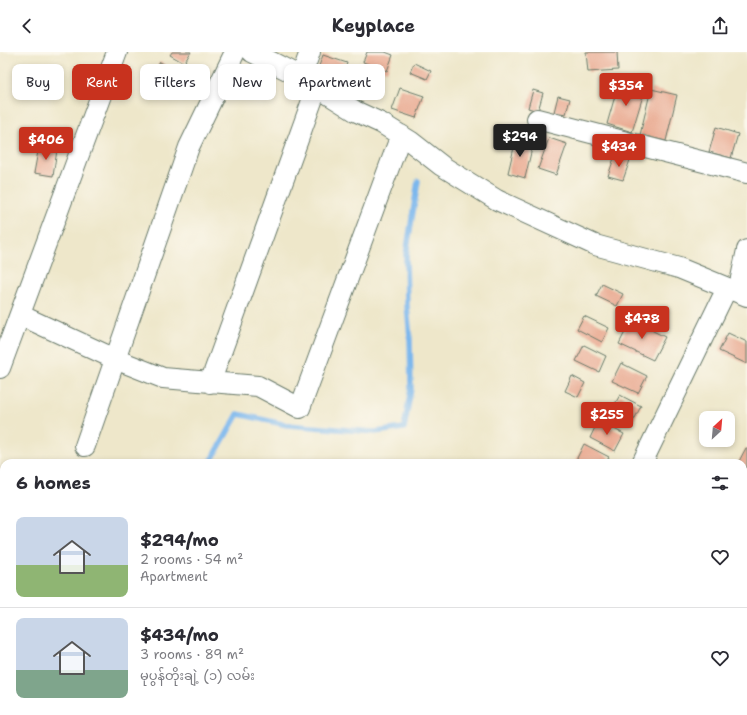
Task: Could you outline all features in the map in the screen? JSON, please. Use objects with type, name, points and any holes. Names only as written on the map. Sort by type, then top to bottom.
[{"type":"street","points":[[0,368],[117,52]]},
{"type":"street","points":[[85,446],[189,148],[236,52]]},
{"type":"street","points":[[252,52],[284,69]]},
{"type":"street","points":[[310,52],[310,64]]},
{"type":"street","points":[[210,382],[303,100]]},
{"type":"street","points":[[338,100],[410,140],[442,166],[497,200],[595,244],[679,268],[737,292]]},
{"type":"street","points":[[537,119],[747,173]]},
{"type":"street","points":[[20,315],[115,359],[164,378],[258,386],[300,408],[401,135]]},
{"type":"street","points":[[644,459],[737,292],[747,250]]},
{"type":"building","points":[[172,52],[191,52],[184,63],[170,55]]},
{"type":"building","points":[[367,52],[385,52],[393,55],[387,71],[385,70],[385,64],[368,64],[363,62]]},
{"type":"building","points":[[586,52],[617,52],[618,70],[588,72]]},
{"type":"building","points":[[323,55],[347,63],[347,64],[320,64]]},
{"type":"building","points":[[414,63],[431,71],[427,79],[410,72]]},
{"type":"building","points":[[619,82],[645,89],[632,132],[607,124]]},
{"type":"building","points":[[400,88],[424,96],[416,118],[392,110]]},
{"type":"building","points":[[651,89],[677,95],[666,141],[640,135]]},
{"type":"building","points":[[533,90],[543,93],[538,111],[528,108]]},
{"type":"building","points":[[558,96],[570,99],[566,114],[554,112]]},
{"type":"building","points":[[716,127],[738,134],[731,158],[709,152]]},
{"type":"building","points":[[549,138],[567,144],[556,175],[538,169]]},
{"type":"building","points":[[516,139],[533,144],[525,178],[508,173]]},
{"type":"building","points":[[39,146],[57,150],[53,176],[34,173]]},
{"type":"building","points":[[615,155],[630,160],[623,180],[608,176]]},
{"type":"building","points":[[602,284],[623,294],[617,306],[596,296]]},
{"type":"building","points":[[584,316],[609,328],[602,342],[577,329]]},
{"type":"building","points":[[631,320],[665,337],[653,360],[619,344]]},
{"type":"building","points":[[728,333],[747,342],[747,364],[719,351]]},
{"type":"building","points":[[584,345],[606,356],[599,372],[576,361]]},
{"type":"building","points":[[621,363],[647,376],[638,393],[612,381]]},
{"type":"building","points":[[572,376],[585,383],[578,397],[565,391]]},
{"type":"building","points":[[620,395],[641,406],[634,420],[612,409]]},
{"type":"building","points":[[598,421],[624,434],[615,451],[590,438]]},
{"type":"building","points":[[584,444],[609,457],[608,459],[576,459]]},
{"type":"building","points":[[746,448],[747,448],[747,459],[740,459]]},
{"type":"waterway","points":[[212,459],[238,414],[287,425],[375,432],[404,428],[411,389],[406,255],[418,181]]}]
